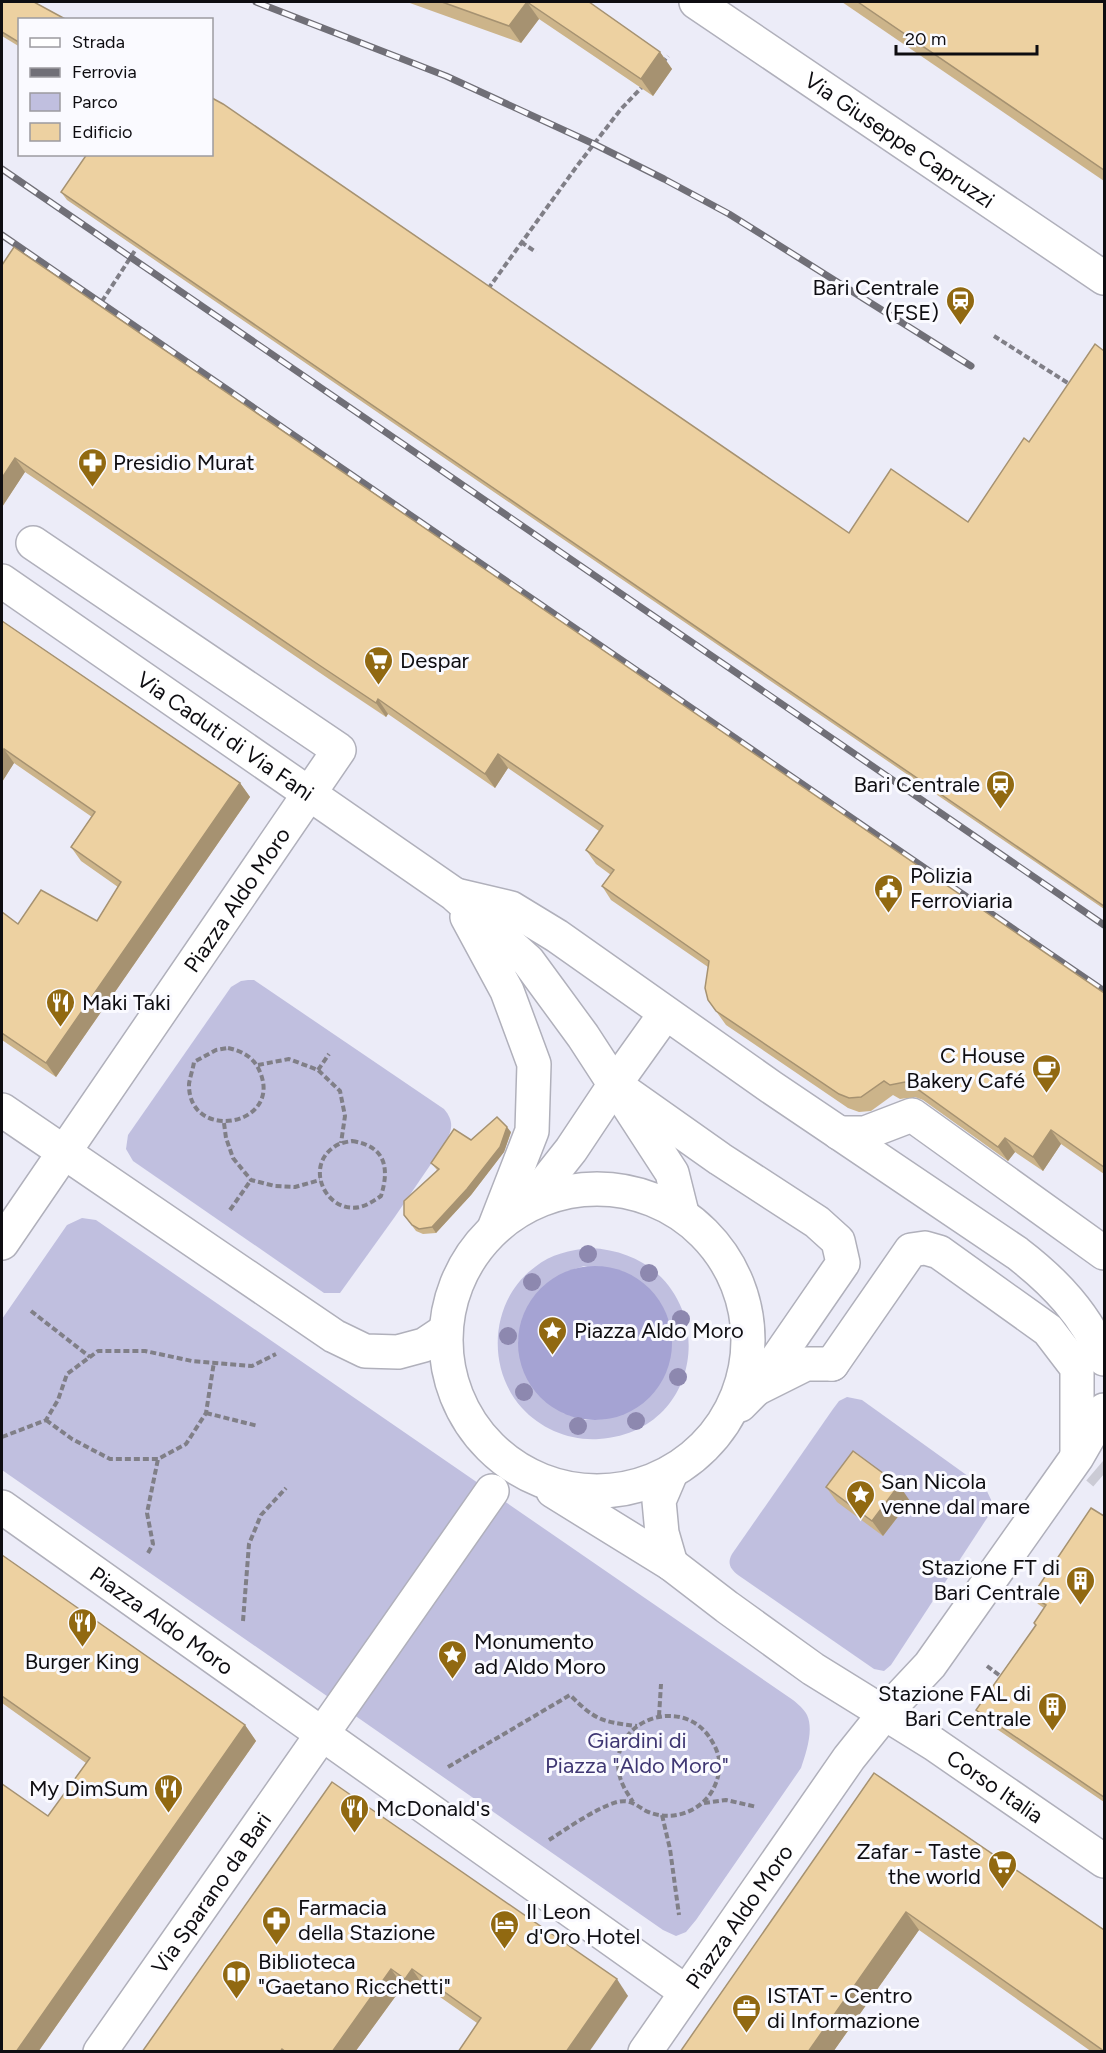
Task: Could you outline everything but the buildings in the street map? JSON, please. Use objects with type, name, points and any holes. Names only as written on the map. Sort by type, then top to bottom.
[{"type":"street","name":"Via Giuseppe Capruzzi","points":[[696,2],[1104,278]]},
{"type":"street","name":"Via Caduti di Via Fani","points":[[2,581],[310,794],[339,750],[33,543]]},
{"type":"street","points":[[310,794],[454,894],[528,961],[583,1036],[672,1173],[682,1214]]},
{"type":"street","name":"Piazza Aldo Moro","points":[[2,1243],[310,794]]},
{"type":"street","points":[[454,894],[511,908],[557,936],[665,1014],[1017,1253],[1042,1272],[1062,1292],[1094,1335],[1104,1359]]},
{"type":"street","points":[[454,894],[507,991],[534,1064],[532,1131],[495,1226]]},
{"type":"street","points":[[529,1203],[571,1150],[665,1014]]},
{"type":"street","points":[[511,1465],[540,1480],[573,1490],[607,1492],[640,1485],[671,1473],[703,1449],[727,1418],[757,1388],[843,1263],[838,1241],[817,1222],[720,1159],[615,1084]]},
{"type":"street","points":[[2,1110],[334,1336],[365,1351],[398,1352],[424,1345],[445,1331]]},
{"type":"street","points":[[839,1133],[865,1133],[912,1115],[1104,1253]]},
{"type":"street","points":[[727,1418],[745,1376],[749,1330],[739,1285],[717,1245],[682,1214],[647,1196],[607,1188],[567,1190],[529,1203],[495,1226],[469,1257],[453,1292],[445,1331],[448,1371],[462,1408],[475,1430],[492,1449],[511,1465],[671,1564],[813,1669],[885,1713]]},
{"type":"street","points":[[839,1369],[911,1250],[925,1248],[939,1252],[1048,1330],[1077,1368],[1087,1462]]},
{"type":"street","points":[[793,1337],[839,1369]]},
{"type":"street","points":[[757,1388],[806,1364],[839,1369]]},
{"type":"street","name":"Piazza Aldo Moro","points":[[2,1507],[686,1992],[849,1758],[885,1713],[930,1665],[1087,1462],[1104,1410]]},
{"type":"street","points":[[671,1473],[659,1501],[662,1533],[671,1564]]},
{"type":"street","points":[[322,1734],[492,1491]]},
{"type":"street","name":"Corso Italia","points":[[885,1713],[1104,1861]]},
{"type":"street","name":"Via Sparano da Bari","points":[[100,2052],[322,1734]]},
{"type":"street","points":[[645,2052],[686,1992]]},
{"type":"path","points":[[662,64],[668,56]]},
{"type":"path","points":[[488,290],[613,119],[649,80]]},
{"type":"path","points":[[521,242],[536,252]]},
{"type":"path","points":[[95,312],[136,249]]},
{"type":"path","points":[[993,336],[1077,388]]},
{"type":"path","points":[[228,1048],[239,1050],[258,1065],[263,1088],[261,1099],[255,1110],[236,1121],[224,1123],[213,1120],[195,1106],[190,1095],[189,1084],[194,1062],[216,1050],[228,1048]]},
{"type":"path","points":[[318,1070],[329,1054]]},
{"type":"path","points":[[258,1065],[289,1059],[318,1070],[340,1091],[345,1116],[341,1143]]},
{"type":"path","points":[[224,1123],[233,1158],[251,1180],[274,1186],[295,1187],[320,1180]]},
{"type":"path","points":[[363,1142],[380,1154],[385,1164],[386,1175],[381,1196],[362,1206],[351,1208],[330,1199],[320,1180],[322,1162],[333,1147],[341,1143],[363,1142]]},
{"type":"path","points":[[230,1210],[251,1180]]},
{"type":"path","points":[[31,1311],[90,1357]]},
{"type":"path","points":[[2,1437],[46,1420],[58,1400],[67,1374],[98,1351],[144,1351],[192,1361],[252,1366],[276,1354]]},
{"type":"path","points":[[46,1420],[72,1439],[110,1459],[158,1459],[186,1444],[206,1413],[214,1362]]},
{"type":"path","points":[[206,1413],[258,1426]]},
{"type":"path","points":[[148,1553],[153,1544],[147,1513],[158,1459]]},
{"type":"path","points":[[243,1621],[249,1544],[261,1515],[286,1488]]},
{"type":"path","points":[[987,1666],[1006,1680]]},
{"type":"path","points":[[659,1716],[661,1684]]},
{"type":"path","points":[[448,1767],[570,1695],[588,1713],[602,1720],[637,1726]]},
{"type":"path","points":[[675,1715],[691,1720],[705,1729],[714,1743],[719,1758],[719,1775],[714,1790],[703,1803],[691,1811],[677,1815],[663,1815],[647,1811],[633,1802],[618,1772],[620,1754],[626,1739],[637,1726],[647,1719],[659,1716],[675,1715]]},
{"type":"path","points":[[703,1803],[726,1800],[757,1807]]},
{"type":"path","points":[[549,1840],[580,1820],[617,1802],[633,1802]]},
{"type":"path","points":[[663,1815],[679,1915]]},
{"type":"green space","points":[[254,980],[444,1109],[450,1118],[450,1131],[444,1145],[340,1293],[324,1293],[133,1161],[126,1149],[128,1135],[231,987]]},
{"type":"green space","name":"Giardini di Piazza \"Aldo Moro\"","points":[[82,1218],[96,1220],[803,1709],[810,1728],[801,1768],[686,1932],[676,1936],[663,1930],[2,1470],[2,1319],[67,1225]]},
{"type":"green space","points":[[590,1248],[632,1258],[663,1279],[682,1309],[689,1342],[684,1376],[667,1406],[639,1428],[599,1439],[567,1436],[538,1422],[522,1408],[510,1391],[502,1373],[498,1354],[498,1334],[502,1315],[509,1297],[520,1281],[548,1259],[561,1253]],"holes":[[[584,1266],[606,1267],[606,1419],[584,1420],[563,1413],[518,1343],[530,1303],[546,1284],[569,1271]]]},
{"type":"green space","points":[[847,1397],[862,1400],[986,1489],[993,1504],[991,1512],[891,1665],[884,1671],[874,1669],[738,1575],[731,1568],[730,1563],[732,1554],[833,1409],[839,1401]]},
{"type":"shaded area","points":[[595,1266],[624,1272],[638,1279],[649,1289],[659,1300],[666,1314],[672,1343],[666,1372],[659,1386],[649,1397],[638,1407],[624,1414],[595,1420],[566,1414],[552,1407],[541,1397],[531,1386],[524,1372],[518,1343],[524,1314],[531,1300],[541,1289],[552,1279],[566,1272]]},
{"type":"tunnel","points":[[1097,1468],[1104,1474]]},
{"type":"railway","points":[[256,2],[446,76],[664,179],[729,214],[971,366]]},
{"type":"railway","points":[[2,169],[1104,925]]},
{"type":"railway","points":[[2,235],[1104,991]]},
{"type":"place","name":"Bari Centrale (FSE)","points":[[960,326]]},
{"type":"place","name":"Presidio Murat","points":[[92,488]]},
{"type":"place","name":"Despar","points":[[379,686]]},
{"type":"place","name":"Bari Centrale","points":[[1001,810]]},
{"type":"place","name":"Polizia Ferroviaria","points":[[889,914]]},
{"type":"place","name":"Maki Taki","points":[[61,1028]]},
{"type":"place","name":"C House Bakery Café","points":[[1046,1094]]},
{"type":"place","name":"Piazza Aldo Moro","points":[[553,1356]]},
{"type":"place","name":"San Nicola venne dal mare","points":[[860,1520]]},
{"type":"place","name":"Stazione FT di Bari Centrale","points":[[1081,1606]]},
{"type":"place","name":"Burger King","points":[[82,1648]]},
{"type":"place","name":"Monumento ad Aldo Moro","points":[[453,1680]]},
{"type":"place","name":"Stazione FAL di Bari Centrale","points":[[1052,1732]]},
{"type":"place","name":"My DimSum","points":[[169,1814]]},
{"type":"place","name":"McDonald's","points":[[355,1834]]},
{"type":"place","name":"Zafar - Taste the world","points":[[1002,1890]]},
{"type":"place","name":"Farmacia della Stazione","points":[[277,1946]]},
{"type":"place","name":"Il Leon d'Oro Hotel","points":[[505,1950]]},
{"type":"place","name":"Biblioteca \"Gaetano Ricchetti\"","points":[[237,2000]]},
{"type":"place","name":"ISTAT - Centro di Informazione","points":[[746,2034]]}]
